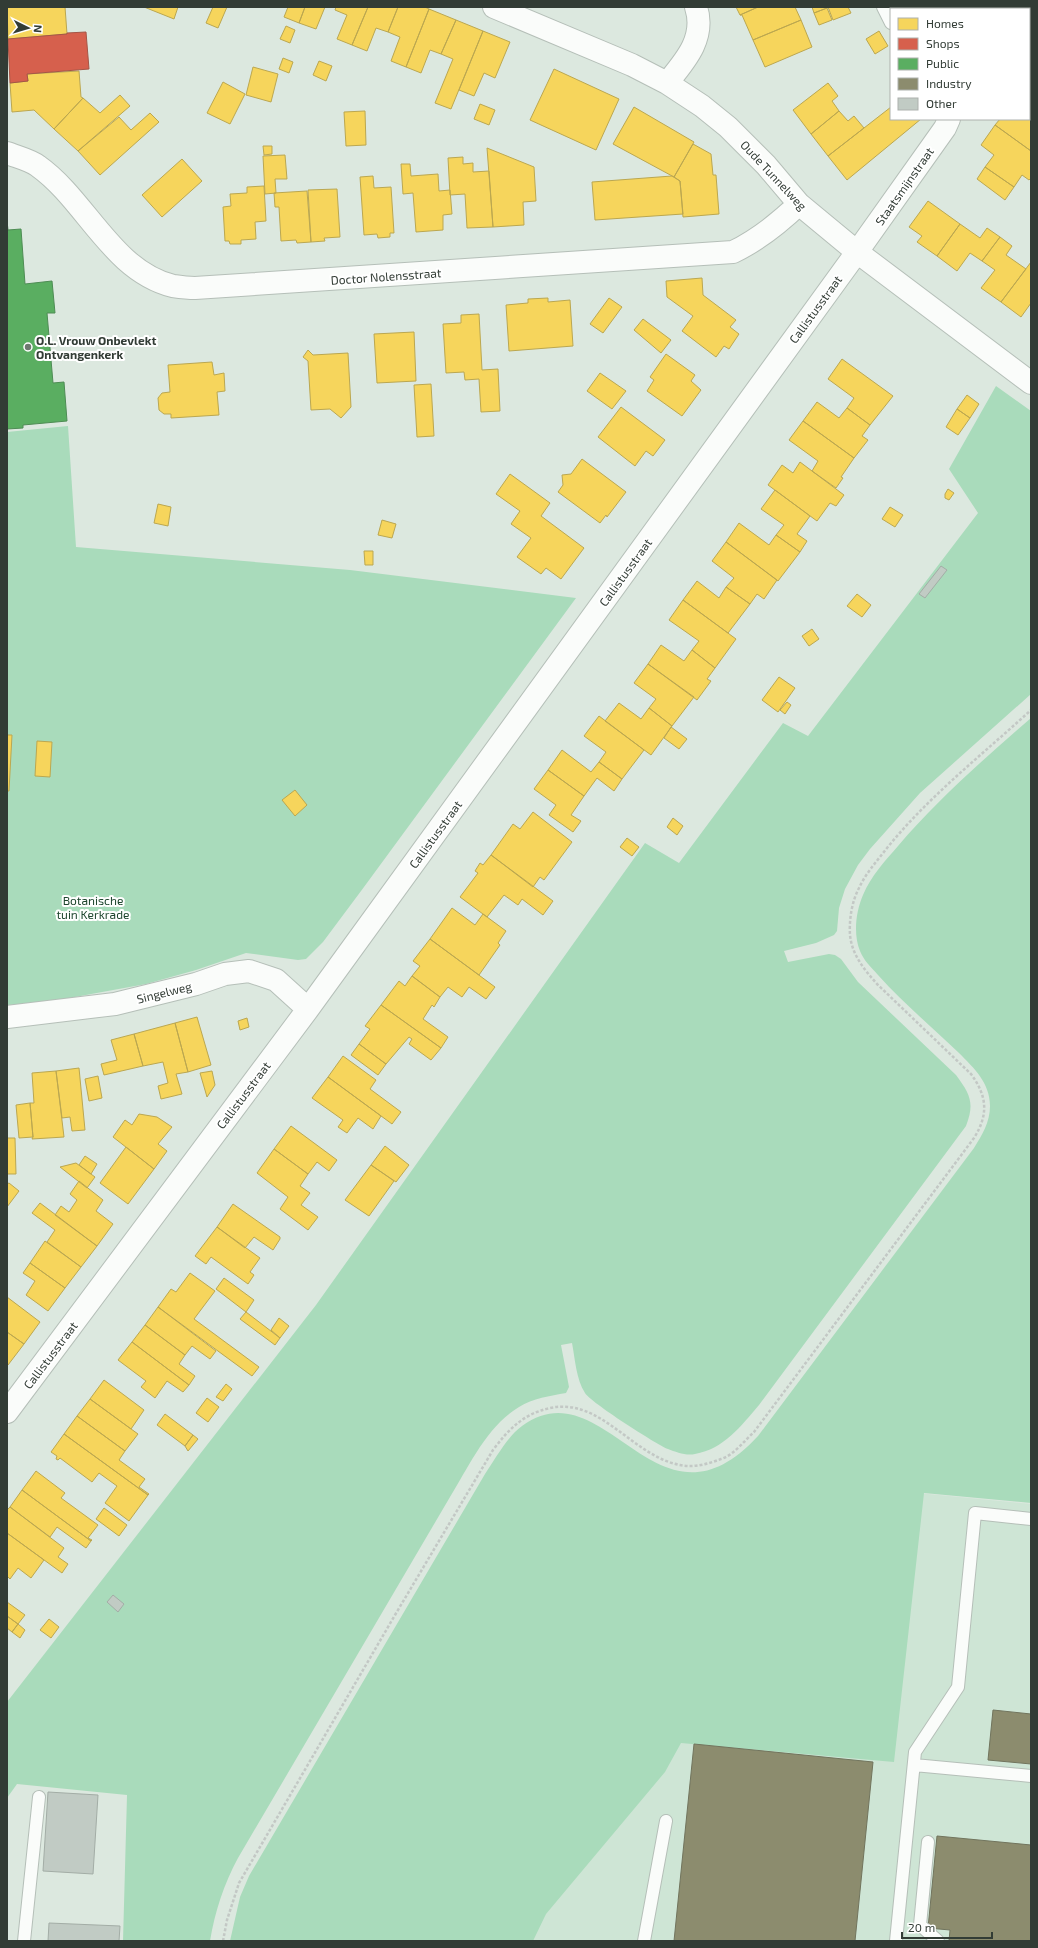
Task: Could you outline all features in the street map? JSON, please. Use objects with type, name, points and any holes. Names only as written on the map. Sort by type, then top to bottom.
[{"type":"street","name":"Oude Tunnelweg","points":[[494,7],[632,65],[667,84],[702,106],[728,127],[766,165],[799,204],[857,252],[1031,383]]},
{"type":"street","points":[[667,84],[692,49],[697,37],[698,25],[696,7]]},
{"type":"street","name":"Staatsmijnstraat","points":[[857,252],[945,128],[949,120]]},
{"type":"street","name":"Doctor Nolensstraat","points":[[7,153],[37,165],[69,194],[120,254],[135,266],[173,286],[195,288],[732,252],[751,243],[778,225],[799,204]]},
{"type":"street","name":"Callistusstraat","points":[[7,1412],[308,1009],[857,252]]},
{"type":"street","name":"Singelweg","points":[[7,1017],[115,1004],[196,984],[225,974],[249,971],[276,980],[308,1009]]},
{"type":"lane","points":[[883,7],[890,21]]},
{"type":"lane","points":[[896,1941],[915,1752],[958,1687],[975,1513],[1031,1519]]},
{"type":"lane","points":[[914,1765],[1031,1776]]},
{"type":"lane","points":[[24,1941],[39,1797]]},
{"type":"lane","points":[[644,1941],[666,1821]]},
{"type":"lane","points":[[928,1842],[920,1925],[938,1941]]},
{"type":"path","points":[[223,1941],[231,1906],[239,1883],[398,1608],[493,1450],[508,1430],[520,1419],[537,1411],[558,1406],[568,1406],[589,1412],[645,1450],[678,1465],[699,1466],[725,1458],[754,1432],[980,1129],[985,1108],[984,1096],[979,1084],[877,984],[866,971],[855,955],[850,935],[851,917],[856,895],[866,875],[900,832],[928,802],[1031,710]]},
{"type":"shaded area","points":[[806,1488],[918,1493],[1031,1504],[1031,1941],[507,1941]]},
{"type":"green space","points":[[996,386],[1031,411],[1031,694],[920,793],[870,849],[858,865],[845,889],[839,908],[837,931],[834,935],[816,943],[784,951],[788,962],[829,954],[835,955],[841,959],[858,982],[956,1075],[968,1093],[970,1099],[969,1118],[966,1126],[759,1405],[731,1436],[715,1447],[695,1454],[681,1453],[668,1449],[598,1405],[585,1393],[582,1387],[578,1375],[572,1343],[561,1345],[569,1387],[566,1393],[536,1399],[519,1407],[497,1425],[480,1448],[238,1858],[228,1878],[221,1898],[210,1941],[123,1941],[127,1795],[17,1784],[7,1798],[7,1702],[316,1305],[645,843],[679,863],[783,723],[808,736],[978,513],[949,469]]},
{"type":"green space","name":"Botanische tuin Kerkrade","points":[[68,426],[76,547],[350,570],[576,598],[323,942],[306,959],[298,960],[246,953],[196,970],[146,984],[42,1003],[7,1005],[7,432]]},
{"type":"green space","points":[[1031,718],[1031,1503],[924,1493],[894,1762],[681,1743],[665,1772],[546,1914],[533,1941],[230,1941],[240,1897],[249,1876],[485,1474],[511,1436],[522,1426],[552,1413],[580,1417],[607,1431],[661,1465],[690,1472],[722,1465],[758,1436],[974,1148],[985,1128],[990,1112],[989,1098],[984,1083],[980,1076],[965,1059],[897,995],[866,961],[858,944],[856,930],[857,915],[861,901],[870,881],[913,829],[946,795]]},
{"type":"building: Homes","points":[[7,7],[65,7],[67,34],[8,39]]},
{"type":"building: Homes","points":[[144,7],[178,7],[174,19]]},
{"type":"building: Homes","points":[[213,7],[227,7],[218,28],[206,23]]},
{"type":"building: Homes","points":[[288,7],[305,7],[299,23],[284,17]]},
{"type":"building: Homes","points":[[305,7],[325,7],[316,29],[299,23]]},
{"type":"building: Homes","points":[[336,7],[368,7],[352,45],[337,39],[347,15],[335,10]]},
{"type":"building: Homes","points":[[368,7],[398,7],[388,32],[376,28],[367,51],[352,45]]},
{"type":"building: Homes","points":[[398,7],[425,7],[429,9],[406,67],[391,61],[400,37],[388,32]]},
{"type":"building: Homes","points":[[736,7],[758,7],[740,15]]},
{"type":"building: Homes","points":[[758,7],[795,7],[801,20],[753,40],[742,15],[740,15]]},
{"type":"building: Homes","points":[[812,7],[827,7],[827,8],[814,13]]},
{"type":"building: Homes","points":[[828,7],[848,7],[851,13],[833,20]]},
{"type":"building: Homes","points":[[907,7],[948,7],[948,8]]},
{"type":"building: Homes","points":[[827,8],[832,20],[819,25],[814,13]]},
{"type":"building: Homes","points":[[429,9],[456,20],[441,54],[430,50],[421,73],[406,67]]},
{"type":"building: Homes","points":[[456,20],[483,31],[451,109],[435,103],[453,59],[441,54]]},
{"type":"building: Homes","points":[[801,20],[812,47],[765,67],[753,40]]},
{"type":"building: Homes","points":[[286,26],[295,30],[290,43],[280,39]]},
{"type":"building: Homes","points":[[1030,30],[1031,30],[1030,54]]},
{"type":"building: Homes","points":[[483,31],[510,42],[495,78],[484,73],[474,96],[459,90]]},
{"type":"building: Homes","points":[[879,31],[888,46],[875,54],[866,39]]},
{"type":"building: Homes","points":[[1030,54],[1031,55],[1030,99]]},
{"type":"building: Homes","points":[[283,58],[293,62],[289,73],[279,69]]},
{"type":"building: Homes","points":[[319,61],[332,66],[326,81],[313,75]]},
{"type":"building: Homes","points":[[253,67],[278,74],[271,102],[246,95]]},
{"type":"building: Homes","points":[[554,69],[619,99],[596,150],[530,120]]},
{"type":"building: Homes","points":[[79,71],[81,97],[83,98],[54,129],[34,110],[12,112],[10,83],[28,81],[27,74]]},
{"type":"building: Homes","points":[[223,82],[245,94],[230,124],[207,113]]},
{"type":"building: Homes","points":[[828,83],[838,96],[832,101],[839,111],[811,134],[793,110]]},
{"type":"building: Homes","points":[[120,95],[130,106],[78,151],[54,129],[83,98],[100,113]]},
{"type":"building: Homes","points":[[480,104],[495,110],[489,125],[474,119]]},
{"type":"building: Homes","points":[[634,107],[694,142],[674,177],[613,144]]},
{"type":"building: Homes","points":[[890,108],[890,120],[920,120],[847,180],[828,156]]},
{"type":"building: Homes","points":[[365,111],[366,145],[346,146],[344,112]]},
{"type":"building: Homes","points":[[839,111],[848,121],[854,116],[864,128],[828,156],[811,134]]},
{"type":"building: Homes","points":[[150,113],[159,122],[100,175],[78,151],[119,117],[131,130]]},
{"type":"building: Homes","points":[[999,120],[1030,120],[1031,151],[995,125]]},
{"type":"building: Homes","points":[[995,125],[1031,151],[1031,178],[1029,180],[1022,175],[1014,187],[985,167],[994,155],[981,145]]},
{"type":"building: Homes","points":[[693,144],[711,154],[713,175],[716,175],[719,214],[683,217],[680,181],[674,177]]},
{"type":"building: Homes","points":[[263,146],[272,146],[272,154],[264,155]]},
{"type":"building: Homes","points":[[487,148],[534,167],[536,201],[523,202],[524,225],[493,227]]},
{"type":"building: Homes","points":[[285,155],[287,179],[275,179],[276,193],[265,194],[263,156]]},
{"type":"building: Homes","points":[[463,157],[463,164],[473,163],[473,172],[489,171],[493,227],[467,228],[465,194],[450,195],[448,158]]},
{"type":"building: Homes","points":[[182,159],[202,181],[162,217],[142,195]]},
{"type":"building: Homes","points":[[401,164],[410,164],[411,176],[438,174],[439,191],[450,190],[452,214],[443,215],[443,230],[416,232],[413,193],[403,194]]},
{"type":"building: Homes","points":[[985,167],[1014,187],[1005,200],[977,179]]},
{"type":"building: Homes","points":[[373,176],[374,188],[391,187],[394,233],[390,233],[390,237],[378,238],[377,234],[364,235],[360,177]]},
{"type":"building: Homes","points":[[672,176],[680,181],[683,214],[595,220],[592,182]]},
{"type":"building: Homes","points":[[264,186],[266,221],[255,222],[256,239],[241,240],[241,244],[230,244],[229,241],[225,241],[223,207],[231,206],[230,194],[247,193],[247,187]]},
{"type":"building: Homes","points":[[337,189],[340,237],[324,238],[325,241],[311,242],[308,190]]},
{"type":"building: Homes","points":[[307,191],[311,242],[297,243],[296,240],[281,241],[279,207],[275,207],[274,193]]},
{"type":"building: Homes","points":[[928,201],[960,224],[937,256],[917,242],[922,236],[909,227]]},
{"type":"building: Homes","points":[[960,224],[980,238],[987,228],[1000,237],[982,261],[970,253],[957,271],[937,256]]},
{"type":"building: Homes","points":[[1000,237],[1012,246],[1006,255],[1026,269],[1001,302],[981,288],[995,270],[982,261]]},
{"type":"building: Homes","points":[[1031,262],[1031,303],[1021,317],[1001,302]]},
{"type":"building: Homes","points":[[702,278],[703,295],[736,320],[730,327],[739,334],[729,349],[724,346],[716,357],[682,331],[693,316],[667,297],[666,281]]},
{"type":"building: Homes","points":[[548,298],[548,302],[570,300],[573,346],[509,351],[506,305],[528,303],[528,299]]},
{"type":"building: Homes","points":[[609,298],[622,307],[603,333],[590,324]]},
{"type":"building: Homes","points":[[479,314],[482,370],[498,369],[500,411],[481,412],[479,379],[465,380],[464,372],[446,373],[443,324],[461,323],[461,315]]},
{"type":"building: Homes","points":[[643,319],[671,340],[661,353],[634,330]]},
{"type":"building: Homes","points":[[414,332],[416,381],[377,383],[374,334]]},
{"type":"building: Homes","points":[[308,350],[313,355],[348,353],[351,407],[341,418],[330,409],[311,410],[308,361],[303,357]]},
{"type":"building: Homes","points":[[666,354],[695,375],[691,381],[701,390],[682,416],[647,391],[654,380],[650,377]]},
{"type":"building: Homes","points":[[842,359],[893,396],[870,425],[847,408],[854,398],[828,379]]},
{"type":"building: Homes","points":[[212,362],[214,375],[224,373],[225,391],[217,392],[219,415],[171,418],[171,414],[164,414],[159,410],[158,398],[162,393],[170,392],[168,365]]},
{"type":"building: Homes","points":[[600,373],[626,391],[612,409],[587,391]]},
{"type":"building: Homes","points":[[431,384],[434,436],[417,437],[414,385]]},
{"type":"building: Homes","points":[[967,395],[979,404],[970,418],[957,409]]},
{"type":"building: Homes","points":[[817,402],[839,418],[847,408],[870,425],[862,436],[868,440],[854,458],[803,421]]},
{"type":"building: Homes","points":[[621,407],[665,440],[653,456],[646,451],[635,466],[598,437]]},
{"type":"building: Homes","points":[[957,409],[970,418],[958,435],[946,427]]},
{"type":"building: Homes","points":[[803,421],[854,458],[841,477],[843,478],[836,488],[812,471],[818,461],[789,440]]},
{"type":"building: Homes","points":[[582,459],[626,492],[607,517],[606,515],[600,523],[558,492],[563,485],[562,475],[571,474]]},
{"type":"building: Homes","points":[[800,462],[844,495],[836,506],[830,503],[817,521],[768,485],[782,465],[793,473]]},
{"type":"building: Homes","points":[[510,474],[550,503],[541,516],[584,548],[561,579],[546,568],[541,574],[517,557],[531,538],[511,524],[520,511],[496,494]]},
{"type":"building: Homes","points":[[948,489],[954,493],[949,500],[945,498],[945,494]]},
{"type":"building: Homes","points":[[775,490],[810,516],[797,534],[807,541],[800,552],[776,535],[784,525],[761,509]]},
{"type":"building: Homes","points":[[158,504],[171,507],[168,526],[154,523]]},
{"type":"building: Homes","points":[[890,507],[903,515],[895,527],[882,519]]},
{"type":"building: Homes","points":[[382,520],[396,524],[392,538],[378,535]]},
{"type":"building: Homes","points":[[739,523],[769,545],[776,535],[800,552],[778,581],[726,542]]},
{"type":"building: Homes","points":[[726,542],[777,580],[764,599],[757,594],[750,604],[726,587],[734,578],[712,561]]},
{"type":"building: Homes","points":[[364,551],[373,551],[373,565],[365,565]]},
{"type":"building: Homes","points":[[697,581],[719,598],[726,587],[750,604],[728,633],[683,600]]},
{"type":"building: Homes","points":[[857,594],[871,605],[862,617],[847,606]]},
{"type":"building: Homes","points":[[683,600],[736,639],[715,668],[692,650],[699,641],[669,620]]},
{"type":"building: Homes","points":[[812,629],[819,639],[809,646],[802,636]]},
{"type":"building: Homes","points":[[661,645],[684,661],[692,650],[715,668],[707,679],[711,681],[697,700],[648,664]]},
{"type":"building: Homes","points":[[648,664],[694,697],[672,726],[649,708],[656,699],[634,683]]},
{"type":"building: Homes","points":[[779,677],[795,688],[778,712],[762,700]]},
{"type":"building: Homes","points":[[787,702],[791,705],[785,714],[780,710]]},
{"type":"building: Homes","points":[[619,703],[641,719],[649,708],[672,726],[651,755],[605,721]]},
{"type":"building: Homes","points":[[599,716],[644,750],[622,779],[599,762],[606,752],[584,736]]},
{"type":"building: Homes","points":[[671,727],[687,739],[679,749],[664,738]]},
{"type":"building: Homes","points":[[7,735],[12,735],[9,791],[7,791]]},
{"type":"building: Homes","points":[[37,741],[52,742],[50,777],[35,776]]},
{"type":"building: Homes","points":[[562,750],[591,772],[599,762],[622,779],[614,791],[597,778],[584,796],[548,770]]},
{"type":"building: Homes","points":[[548,770],[584,796],[571,815],[581,821],[573,832],[549,815],[556,805],[534,789]]},
{"type":"building: Homes","points":[[295,790],[307,805],[295,816],[282,800]]},
{"type":"building: Homes","points":[[533,812],[572,842],[544,880],[540,877],[533,887],[491,855],[513,824],[520,829]]},
{"type":"building: Homes","points":[[673,818],[683,826],[677,835],[667,827]]},
{"type":"building: Homes","points":[[627,838],[639,847],[632,856],[620,847]]},
{"type":"building: Homes","points":[[491,855],[553,901],[543,915],[522,899],[518,905],[504,895],[487,917],[460,897],[478,873],[475,871],[480,863],[483,865]]},
{"type":"building: Homes","points":[[452,908],[475,925],[483,914],[506,931],[498,943],[500,945],[479,975],[430,939]]},
{"type":"building: Homes","points":[[430,939],[495,987],[486,999],[469,987],[462,997],[448,987],[440,997],[412,976],[420,966],[413,961]]},
{"type":"building: Homes","points":[[412,976],[440,997],[434,1007],[432,1005],[423,1019],[448,1037],[441,1048],[381,1005],[399,981],[405,986]]},
{"type":"building: Homes","points":[[381,1005],[441,1048],[431,1060],[409,1044],[412,1039],[409,1037],[386,1064],[359,1044],[370,1029],[365,1026]]},
{"type":"building: Homes","points":[[197,1017],[211,1065],[188,1072],[175,1023]]},
{"type":"building: Homes","points":[[247,1018],[249,1027],[240,1030],[238,1021]]},
{"type":"building: Homes","points":[[175,1023],[188,1072],[176,1074],[182,1094],[161,1099],[158,1086],[168,1083],[163,1062],[143,1066],[134,1034]]},
{"type":"building: Homes","points":[[134,1034],[143,1066],[104,1075],[101,1064],[117,1060],[111,1040]]},
{"type":"building: Homes","points":[[359,1044],[386,1064],[378,1075],[351,1055]]},
{"type":"building: Homes","points":[[343,1056],[376,1080],[370,1089],[401,1112],[392,1124],[328,1077]]},
{"type":"building: Homes","points":[[79,1068],[85,1130],[72,1131],[70,1117],[62,1118],[56,1071]]},
{"type":"building: Homes","points":[[56,1071],[64,1137],[32,1139],[30,1103],[34,1103],[32,1073]]},
{"type":"building: Homes","points":[[212,1071],[215,1085],[207,1097],[200,1073]]},
{"type":"building: Homes","points":[[98,1076],[102,1098],[89,1101],[85,1079]]},
{"type":"building: Homes","points":[[328,1077],[381,1116],[373,1129],[358,1118],[347,1133],[338,1127],[343,1120],[312,1098]]},
{"type":"building: Homes","points":[[30,1103],[33,1137],[19,1138],[16,1105]]},
{"type":"building: Homes","points":[[139,1114],[157,1117],[172,1127],[158,1144],[167,1151],[154,1169],[113,1137],[125,1120],[132,1125]]},
{"type":"building: Homes","points":[[291,1126],[337,1160],[329,1171],[317,1162],[308,1174],[274,1149]]},
{"type":"building: Homes","points":[[7,1138],[15,1138],[16,1174],[7,1174]]},
{"type":"building: Homes","points":[[385,1146],[409,1165],[396,1182],[371,1165]]},
{"type":"building: Homes","points":[[126,1147],[154,1169],[128,1204],[100,1183]]},
{"type":"building: Homes","points":[[274,1149],[308,1174],[300,1186],[310,1193],[301,1205],[318,1217],[308,1230],[280,1209],[288,1197],[257,1173]]},
{"type":"building: Homes","points":[[85,1156],[97,1164],[91,1174],[79,1165]]},
{"type":"building: Homes","points":[[76,1163],[95,1177],[87,1188],[60,1167]]},
{"type":"building: Homes","points":[[371,1165],[394,1181],[369,1216],[345,1200]]},
{"type":"building: Homes","points":[[79,1181],[103,1200],[96,1211],[113,1224],[97,1246],[55,1215],[61,1206],[69,1212],[77,1200],[70,1194]]},
{"type":"building: Homes","points":[[9,1183],[19,1191],[7,1207],[7,1184]]},
{"type":"building: Homes","points":[[40,1203],[97,1246],[81,1267],[47,1242],[55,1230],[32,1213]]},
{"type":"building: Homes","points":[[233,1204],[280,1237],[273,1250],[254,1237],[245,1248],[217,1227]]},
{"type":"building: Homes","points":[[217,1227],[260,1258],[250,1272],[254,1275],[248,1284],[211,1257],[206,1264],[195,1256]]},
{"type":"building: Homes","points":[[45,1241],[81,1267],[65,1288],[30,1263]]},
{"type":"building: Homes","points":[[30,1263],[65,1288],[48,1311],[26,1295],[35,1281],[23,1273]]},
{"type":"building: Homes","points":[[190,1273],[215,1291],[194,1319],[259,1367],[252,1376],[158,1307],[171,1289],[176,1292]]},
{"type":"building: Homes","points":[[224,1278],[254,1300],[246,1312],[216,1289]]},
{"type":"building: Homes","points":[[7,1297],[40,1322],[24,1344],[7,1332]]},
{"type":"building: Homes","points":[[158,1307],[216,1351],[210,1359],[192,1346],[185,1355],[145,1325]]},
{"type":"building: Homes","points":[[246,1312],[280,1338],[275,1345],[240,1319]]},
{"type":"building: Homes","points":[[279,1318],[289,1326],[280,1338],[271,1330]]},
{"type":"building: Homes","points":[[145,1325],[185,1355],[179,1364],[195,1376],[189,1385],[132,1342]]},
{"type":"building: Homes","points":[[7,1332],[24,1344],[8,1365],[7,1364]]},
{"type":"building: Homes","points":[[132,1342],[189,1385],[183,1392],[167,1381],[155,1398],[141,1387],[146,1381],[118,1360]]},
{"type":"building: Homes","points":[[104,1380],[144,1410],[131,1429],[90,1399]]},
{"type":"building: Homes","points":[[226,1384],[232,1389],[223,1401],[216,1397]]},
{"type":"building: Homes","points":[[207,1398],[219,1407],[208,1422],[196,1413]]},
{"type":"building: Homes","points":[[90,1399],[138,1434],[125,1451],[77,1416]]},
{"type":"building: Homes","points":[[165,1414],[193,1435],[185,1446],[157,1425]]},
{"type":"building: Homes","points":[[77,1416],[125,1451],[119,1460],[145,1479],[139,1487],[149,1494],[148,1495],[64,1434]]},
{"type":"building: Homes","points":[[64,1434],[148,1495],[129,1521],[105,1503],[117,1486],[99,1473],[92,1482],[60,1458],[58,1460],[56,1459],[57,1456],[51,1452]]},
{"type":"building: Homes","points":[[193,1435],[198,1439],[188,1451],[185,1446]]},
{"type":"building: Homes","points":[[36,1471],[65,1493],[61,1498],[98,1525],[88,1538],[92,1540],[91,1541],[22,1490]]},
{"type":"building: Homes","points":[[22,1490],[91,1541],[86,1548],[57,1527],[50,1537],[10,1507]]},
{"type":"building: Homes","points":[[10,1507],[64,1548],[58,1557],[68,1564],[62,1573],[7,1533],[7,1510]]},
{"type":"building: Homes","points":[[104,1508],[127,1525],[119,1536],[96,1519]]},
{"type":"building: Homes","points":[[7,1533],[44,1560],[31,1578],[18,1568],[10,1579],[7,1576]]},
{"type":"building: Homes","points":[[7,1602],[25,1615],[18,1624],[7,1616]]},
{"type":"building: Homes","points":[[7,1616],[18,1624],[12,1632],[7,1628]]},
{"type":"building: Homes","points":[[49,1619],[59,1627],[51,1638],[40,1630]]},
{"type":"building: Homes","points":[[18,1624],[25,1630],[20,1638],[12,1632]]},
{"type":"building: Shops","points":[[86,32],[89,69],[27,74],[28,81],[10,83],[8,39]]},
{"type":"building: Public","name":"O.L. Vrouw Onbevlekt Ontvangenkerk","points":[[7,221],[8,230],[21,229],[25,284],[52,281],[55,313],[47,313],[53,383],[64,382],[67,421],[23,425],[23,428],[7,429]]},
{"type":"building: Industry","points":[[993,1710],[1031,1714],[1031,1764],[988,1760]]},
{"type":"building: Industry","points":[[694,1744],[873,1762],[855,1941],[674,1941]]},
{"type":"building: Industry","points":[[937,1836],[1031,1845],[1031,1941],[949,1941],[950,1930],[928,1928]]},
{"type":"building: Other","points":[[941,566],[947,570],[925,598],[919,594]]},
{"type":"building: Other","points":[[113,1595],[124,1604],[118,1612],[107,1602]]},
{"type":"building: Other","points":[[48,1792],[98,1795],[93,1874],[43,1871]]},
{"type":"building: Other","points":[[49,1923],[120,1926],[119,1941],[48,1941]]},
{"type":"place","name":"O.L. Vrouw Onbevlekt Ontvangenkerk","points":[[28,347]]}]
